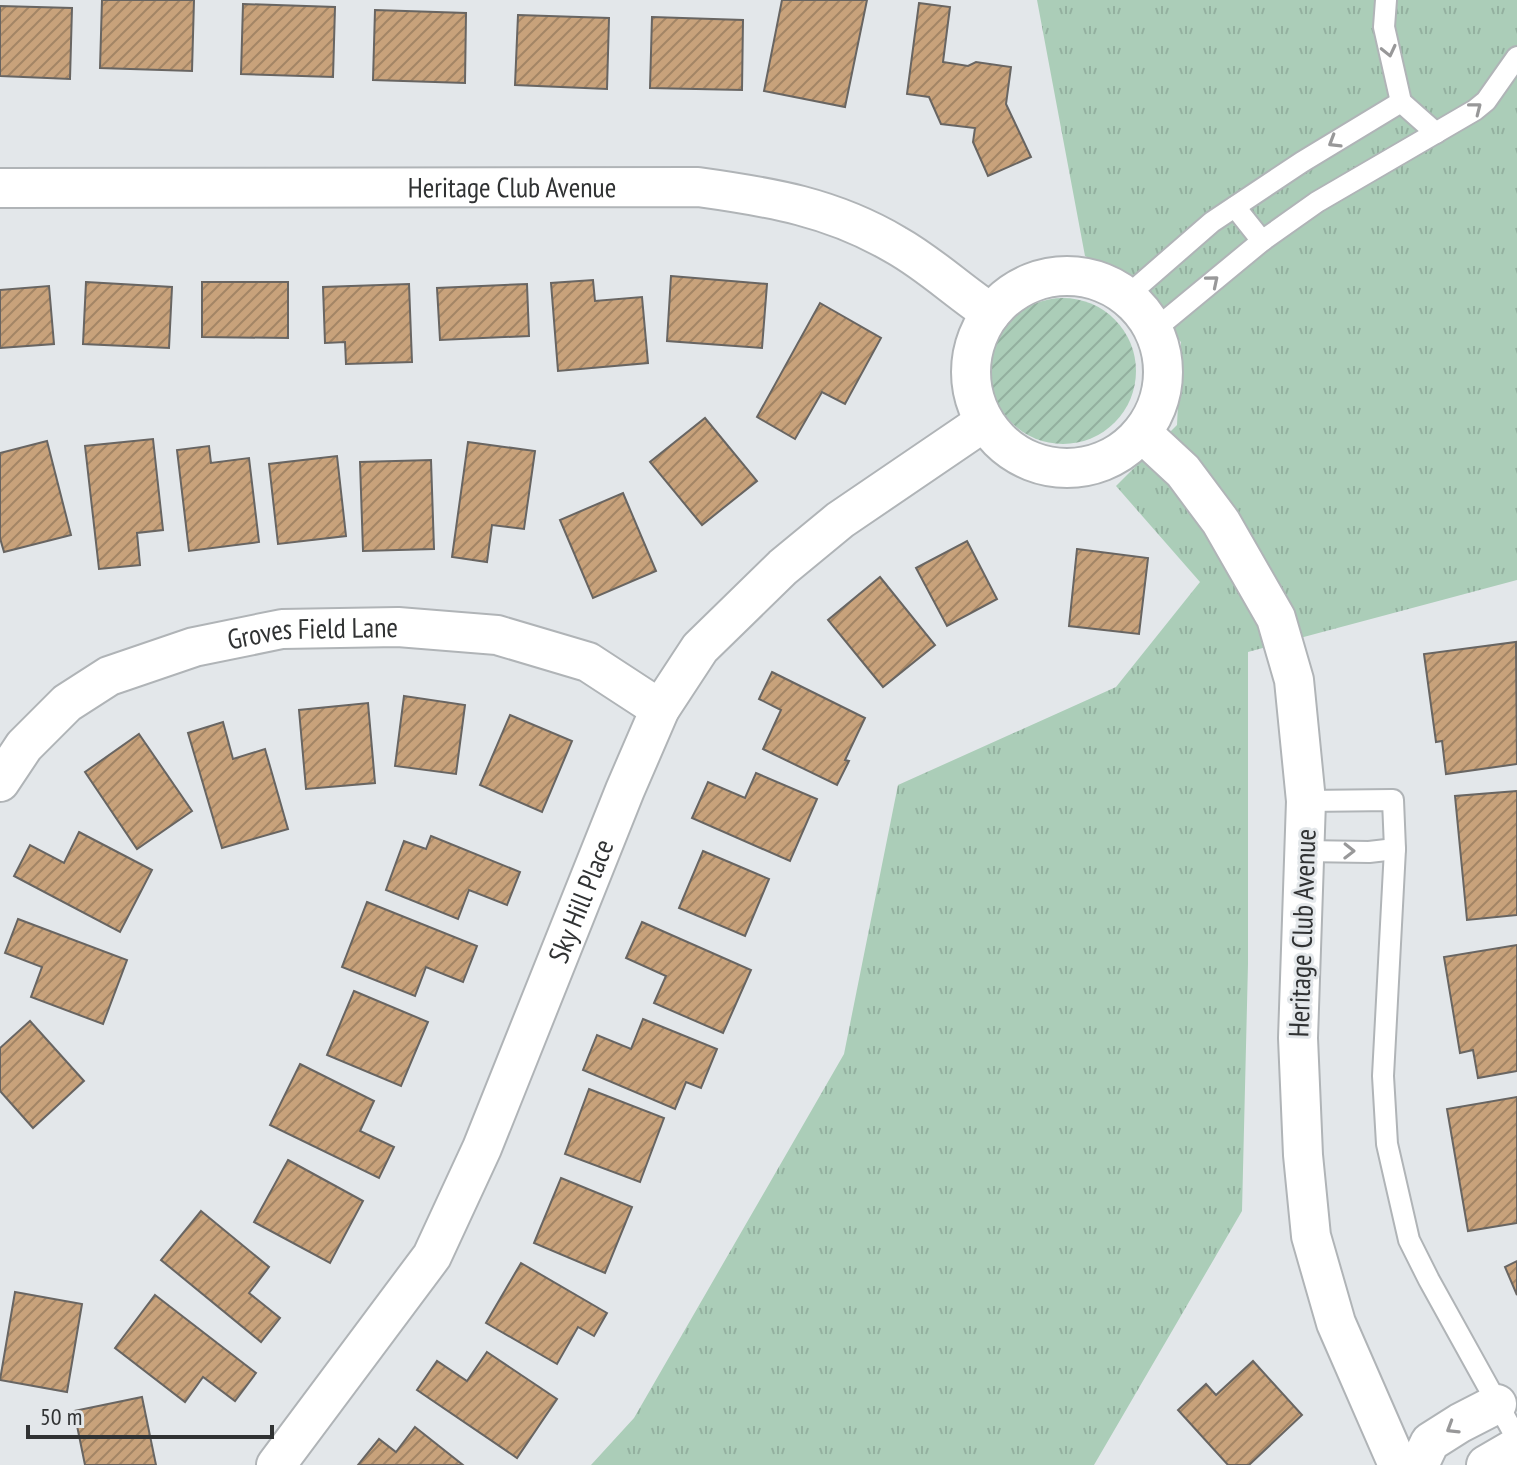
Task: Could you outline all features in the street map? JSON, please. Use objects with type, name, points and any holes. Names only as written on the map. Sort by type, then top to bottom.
[{"type":"street","name":"Heritage Club Avenue","points":[[0,188],[698,187],[773,198],[842,217],[898,246],[991,313]]},
{"type":"street","points":[[1071,276],[1101,282],[1127,296],[1148,319],[1160,347],[1164,377],[1158,407],[1142,433],[1120,453],[1093,465],[1063,468],[1034,463],[1008,448],[984,422],[975,398],[972,369],[977,339],[991,313],[1013,292],[1041,280],[1071,276]]},
{"type":"street","name":"Sky Hill Place","points":[[276,1465],[432,1256],[482,1148],[660,709],[700,648],[783,567],[840,520],[984,422]]},
{"type":"street","name":"Heritage Club Avenue","points":[[1142,433],[1183,471],[1221,522],[1276,618],[1294,680],[1306,801],[1298,1038],[1303,1155],[1311,1236],[1336,1323],[1398,1465]]},
{"type":"street","name":"Groves Field Lane","points":[[0,782],[24,746],[67,703],[109,676],[194,647],[282,629],[398,627],[497,635],[588,662],[660,709]]},
{"type":"street","points":[[1419,1465],[1430,1442],[1497,1404]]},
{"type":"street","points":[[1486,1465],[1517,1447]]},
{"type":"lane","points":[[1386,0],[1384,27],[1401,102],[1436,133]]},
{"type":"lane","points":[[1153,331],[1262,241],[1317,202],[1486,101],[1517,57]]},
{"type":"lane","points":[[1127,296],[1212,222],[1302,162],[1401,102]]},
{"type":"lane","points":[[1235,207],[1262,241]]},
{"type":"lane","points":[[1306,801],[1393,800],[1395,849],[1383,1076],[1387,1144],[1409,1240],[1517,1439]]},
{"type":"lane","points":[[1303,851],[1369,852],[1395,849]]},
{"type":"green space","points":[[1037,0],[1517,0],[1517,580],[1248,652],[1248,964],[1242,1211],[1094,1465],[591,1465],[634,1418],[844,1054],[898,785],[1116,687],[1200,582],[1116,486],[1177,425],[1181,342],[1103,265],[1085,256]]},
{"type":"green space","points":[[1063,298],[1091,303],[1115,319],[1131,343],[1136,371],[1131,399],[1115,423],[1091,439],[1063,444],[1035,439],[1011,423],[995,399],[990,371],[995,343],[1011,319],[1035,303]]},
{"type":"building","points":[[102,0],[194,0],[192,71],[100,68]]},
{"type":"building","points":[[782,0],[867,0],[845,107],[764,91]]},
{"type":"building","points":[[919,3],[950,7],[943,62],[968,66],[976,62],[1011,67],[1006,104],[1031,157],[988,176],[973,142],[975,128],[941,124],[929,97],[907,94]]},
{"type":"building","points":[[243,4],[335,7],[333,77],[241,74]]},
{"type":"building","points":[[0,6],[72,8],[70,79],[0,76]]},
{"type":"building","points":[[375,10],[466,13],[465,83],[373,80]]},
{"type":"building","points":[[518,15],[609,18],[607,89],[515,85]]},
{"type":"building","points":[[652,17],[743,20],[742,90],[650,88]]},
{"type":"building","points":[[671,276],[767,284],[762,348],[667,341]]},
{"type":"building","points":[[593,280],[595,301],[642,297],[648,363],[558,371],[551,283]]},
{"type":"building","points":[[86,282],[172,287],[169,348],[83,344]]},
{"type":"building","points":[[202,282],[288,282],[288,338],[202,337]]},
{"type":"building","points":[[409,284],[412,362],[346,364],[345,342],[325,343],[323,287]]},
{"type":"building","points":[[527,284],[529,336],[440,340],[437,288]]},
{"type":"building","points":[[49,286],[54,344],[0,348],[0,290]]},
{"type":"building","points":[[820,303],[881,338],[845,404],[822,392],[795,439],[757,417]]},
{"type":"building","points":[[705,418],[757,481],[702,525],[650,462]]},
{"type":"building","points":[[153,439],[163,530],[137,533],[140,565],[99,569],[85,446]]},
{"type":"building","points":[[47,441],[71,535],[4,552],[0,538],[0,453]]},
{"type":"building","points":[[468,442],[535,451],[524,529],[492,525],[487,562],[452,557]]},
{"type":"building","points":[[209,446],[211,463],[249,458],[259,542],[189,551],[177,450]]},
{"type":"building","points":[[337,456],[346,536],[278,544],[269,464]]},
{"type":"building","points":[[431,460],[434,549],[363,551],[360,462]]},
{"type":"building","points":[[623,493],[656,571],[593,598],[560,520]]},
{"type":"building","points":[[967,541],[997,599],[947,626],[916,568]]},
{"type":"building","points":[[1077,549],[1148,558],[1139,634],[1069,626]]},
{"type":"building","points":[[880,577],[935,645],[883,687],[828,620]]},
{"type":"building","points":[[1516,642],[1517,764],[1446,774],[1442,741],[1436,742],[1424,654]]},
{"type":"building","points":[[772,672],[865,718],[837,785],[763,749],[781,710],[759,699]]},
{"type":"building","points":[[404,696],[465,705],[456,774],[395,766]]},
{"type":"building","points":[[368,703],[375,783],[306,789],[299,710]]},
{"type":"building","points":[[510,715],[572,741],[542,812],[480,785]]},
{"type":"building","points":[[223,722],[233,759],[265,749],[288,829],[222,848],[188,733]]},
{"type":"building","points":[[139,734],[192,811],[137,849],[85,772]]},
{"type":"building","points":[[756,773],[817,799],[790,861],[692,818],[708,782],[745,798]]},
{"type":"building","points":[[1517,791],[1517,915],[1467,920],[1455,796]]},
{"type":"building","points":[[79,832],[152,870],[120,932],[14,876],[30,845],[64,863]]},
{"type":"building","points":[[431,836],[520,872],[507,905],[469,890],[458,919],[386,890],[404,841],[426,849]]},
{"type":"building","points":[[703,851],[769,879],[745,936],[679,908]]},
{"type":"building","points":[[367,902],[477,946],[463,982],[426,967],[415,996],[342,967]]},
{"type":"building","points":[[18,919],[127,960],[103,1024],[31,997],[42,967],[5,953]]},
{"type":"building","points":[[642,922],[751,970],[723,1033],[654,1003],[666,976],[626,958]]},
{"type":"building","points":[[1517,945],[1517,1071],[1478,1078],[1473,1050],[1460,1053],[1444,957]]},
{"type":"building","points":[[354,991],[428,1022],[401,1086],[327,1055]]},
{"type":"building","points":[[643,1019],[717,1049],[701,1088],[686,1082],[675,1109],[583,1070],[597,1035],[631,1049]]},
{"type":"building","points":[[30,1021],[84,1081],[33,1128],[0,1091],[0,1048]]},
{"type":"building","points":[[300,1064],[374,1101],[360,1131],[394,1147],[379,1178],[270,1125]]},
{"type":"building","points":[[589,1089],[664,1118],[640,1182],[565,1154]]},
{"type":"building","points":[[1517,1097],[1517,1223],[1468,1231],[1447,1109]]},
{"type":"building","points":[[288,1160],[363,1201],[330,1263],[254,1222]]},
{"type":"building","points":[[561,1178],[632,1207],[605,1273],[534,1243]]},
{"type":"building","points":[[201,1211],[269,1267],[249,1293],[280,1318],[261,1342],[161,1260]]},
{"type":"building","points":[[1517,1261],[1517,1295],[1505,1267]]},
{"type":"building","points":[[521,1263],[607,1313],[594,1336],[578,1327],[557,1364],[486,1323]]},
{"type":"building","points":[[15,1292],[82,1304],[67,1392],[0,1380]]},
{"type":"building","points":[[155,1295],[256,1373],[235,1401],[203,1377],[185,1402],[115,1348]]},
{"type":"building","points":[[487,1352],[557,1399],[517,1458],[417,1390],[437,1361],[467,1381]]},
{"type":"building","points":[[1253,1361],[1302,1415],[1249,1465],[1228,1465],[1178,1410],[1206,1384],[1216,1395]]},
{"type":"building","points":[[142,1397],[156,1465],[85,1465],[74,1411]]},
{"type":"building","points":[[415,1427],[463,1465],[358,1465],[379,1439],[396,1452]]}]
